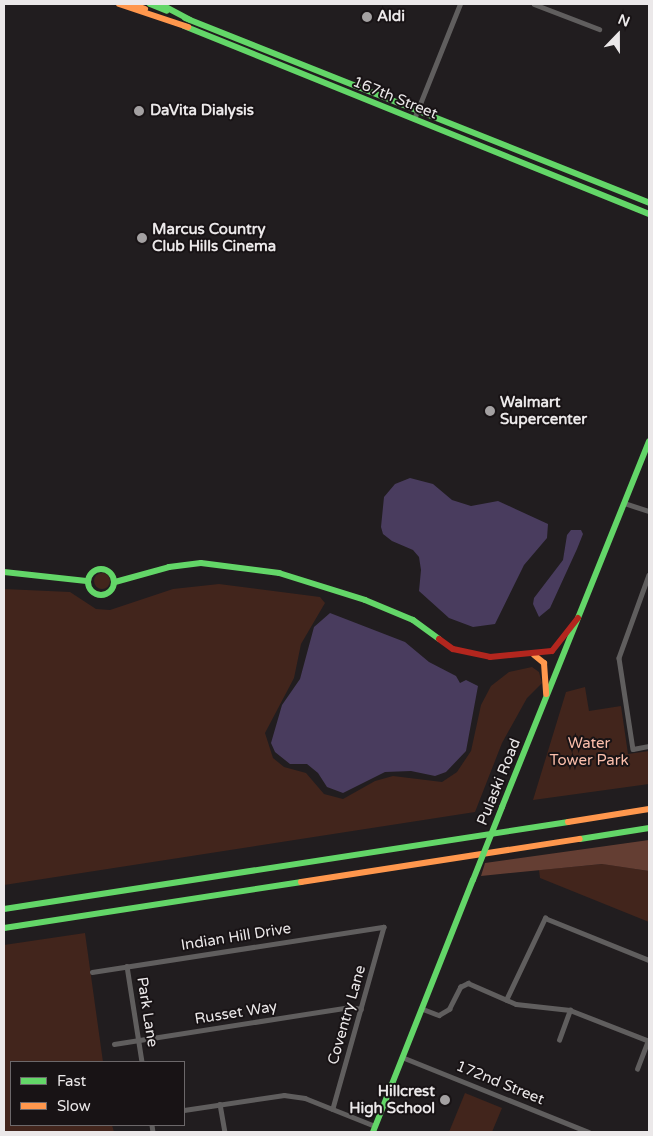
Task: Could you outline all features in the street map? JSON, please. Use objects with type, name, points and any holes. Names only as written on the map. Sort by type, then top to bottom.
[{"type":"main road","points":[[119,4],[189,24]]},
{"type":"main road","name":"167th Street","points":[[132,4],[418,110],[649,203]]},
{"type":"main road","name":"167th Street","points":[[150,4],[189,24],[414,120],[649,214]]},
{"type":"main road","points":[[160,4],[189,24]]},
{"type":"main road","name":"Pulaski Road","points":[[374,1129],[649,441]]},
{"type":"main road","points":[[115,582],[170,567],[201,563],[279,573],[327,586],[413,620],[462,653],[490,657],[514,652],[534,655],[555,648],[578,618]]},
{"type":"main road","points":[[101,568],[109,571],[115,582],[112,590],[99,595],[91,591],[87,581],[93,571],[101,568]]},
{"type":"main road","points":[[4,572],[87,581]]},
{"type":"main road","points":[[534,655],[544,663],[546,697]]},
{"type":"main road","points":[[4,909],[649,809]]},
{"type":"main road","points":[[4,928],[649,828]]},
{"type":"street","points":[[414,120],[460,4]]},
{"type":"street","points":[[534,4],[599,29]]},
{"type":"street","points":[[624,503],[649,511]]},
{"type":"street","points":[[649,575],[619,658],[633,748],[649,746]]},
{"type":"street","points":[[506,1000],[545,918],[649,960]]},
{"type":"street","name":"Indian Hill Drive","points":[[92,972],[384,927]]},
{"type":"street","name":"Coventry Lane","points":[[332,1109],[384,927]]},
{"type":"street","name":"Park Lane","points":[[127,966],[142,1061]]},
{"type":"street","points":[[423,1008],[439,1015],[449,1009],[460,987],[468,983],[506,1000],[570,1010],[648,1041],[637,1069]]},
{"type":"street","name":"Russet Way","points":[[114,1044],[350,1008],[361,1009]]},
{"type":"street","points":[[559,1040],[570,1010]]},
{"type":"street","name":"172nd Street","points":[[402,1057],[590,1132]]},
{"type":"street","points":[[185,1110],[284,1096],[305,1098],[374,1129]]},
{"type":"street","points":[[220,1104],[225,1132]]},
{"type":"green space","points":[[99,573],[105,573],[110,578],[108,587],[99,589],[94,584],[94,578]]},
{"type":"green space","points":[[219,584],[320,597],[325,603],[301,644],[294,678],[265,733],[273,758],[284,767],[306,773],[324,794],[343,799],[375,781],[393,776],[442,782],[457,772],[471,751],[481,705],[491,686],[509,672],[532,667],[539,672],[542,683],[527,698],[502,743],[475,812],[4,885],[4,589],[70,592],[96,609],[110,610],[173,589]]},
{"type":"green space","name":"Water Tower Park","points":[[585,687],[589,711],[621,706],[628,754],[649,751],[649,784],[533,800],[566,692]]},
{"type":"green space","points":[[603,864],[649,871],[649,922],[540,878],[539,870]]},
{"type":"green space","points":[[85,933],[103,1061],[10,1061],[10,1126],[112,1126],[114,1132],[4,1132],[4,945]]},
{"type":"green space","points":[[465,1093],[502,1108],[492,1132],[449,1132]]},
{"type":"shaded area","points":[[410,478],[433,484],[452,500],[471,506],[498,501],[548,524],[547,538],[524,565],[495,624],[473,627],[449,618],[419,591],[421,570],[419,557],[413,550],[392,541],[383,534],[381,527],[384,497],[395,484]]},
{"type":"shaded area","points":[[571,530],[581,530],[583,534],[550,608],[539,617],[533,604],[534,598],[563,560],[567,535]]},
{"type":"shaded area","points":[[330,613],[405,642],[429,662],[456,676],[460,683],[466,680],[478,686],[466,751],[446,772],[435,776],[411,771],[385,772],[343,793],[327,787],[318,773],[307,764],[290,764],[275,752],[271,743],[282,705],[300,679],[314,627]]},
{"type":"shaded area","points":[[649,840],[649,871],[602,864],[481,876],[485,863]]},
{"type":"traffic: fast","points":[[150,4],[167,11]]},
{"type":"traffic: fast","points":[[160,4],[190,20]]},
{"type":"traffic: fast","points":[[185,18],[649,203]]},
{"type":"traffic: fast","points":[[184,26],[649,214]]},
{"type":"traffic: fast","points":[[502,807],[649,441]]},
{"type":"traffic: fast","points":[[115,582],[169,567],[201,563],[279,573],[365,600],[413,620],[439,639]]},
{"type":"traffic: fast","points":[[101,569],[110,573],[114,582],[110,591],[101,595],[92,591],[88,582],[92,573],[101,569]]},
{"type":"traffic: fast","points":[[4,572],[87,581]]},
{"type":"traffic: fast","points":[[473,880],[502,807]]},
{"type":"traffic: fast","points":[[4,909],[568,822]]},
{"type":"traffic: fast","points":[[580,839],[649,828]]},
{"type":"traffic: fast","points":[[373,1132],[473,880]]},
{"type":"traffic: fast","points":[[4,928],[301,882]]},
{"type":"traffic: slow","points":[[119,4],[188,27]]},
{"type":"traffic: slow","points":[[132,4],[145,9]]},
{"type":"traffic: slow","points":[[534,655],[544,663],[546,694]]},
{"type":"traffic: slow","points":[[568,822],[649,809]]},
{"type":"traffic: slow","points":[[301,882],[580,839]]},
{"type":"traffic: jam","points":[[439,639],[453,649],[490,657],[552,651],[578,618]]},
{"type":"place","name":"Aldi","points":[[367,17]]},
{"type":"place","name":"DaVita Dialysis","points":[[139,111]]},
{"type":"place","name":"Marcus Country Club Hills Cinema","points":[[142,238]]},
{"type":"place","name":"Walmart Supercenter","points":[[490,411]]},
{"type":"place","name":"Hillcrest High School","points":[[445,1100]]}]
